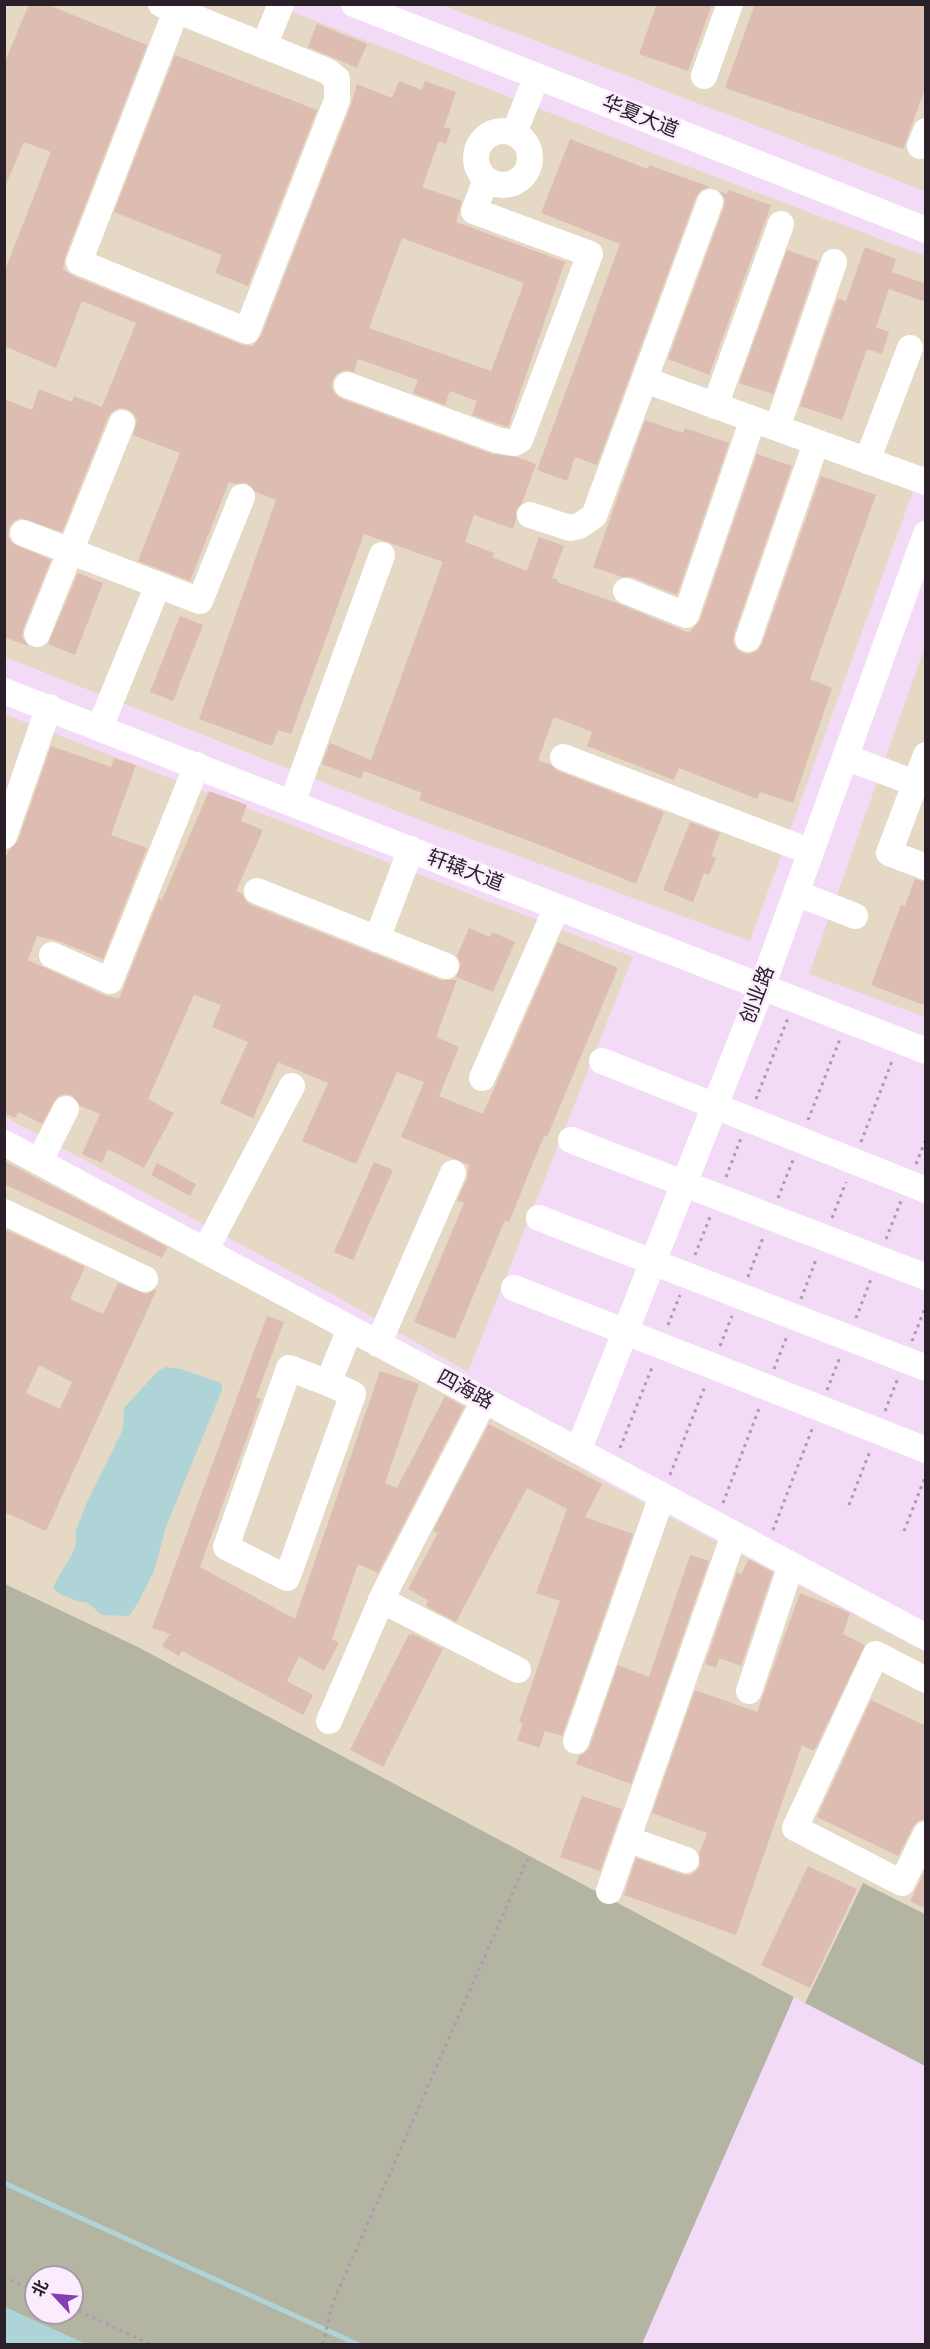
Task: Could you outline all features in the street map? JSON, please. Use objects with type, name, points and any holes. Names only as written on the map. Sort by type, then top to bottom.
[{"type":"street","points":[[264,46],[281,4]]},
{"type":"street","name":"华夏大道","points":[[354,4],[407,14],[537,76],[926,230]]},
{"type":"street","points":[[704,76],[730,4]]},
{"type":"street","points":[[168,8],[327,71],[337,79],[337,100],[247,331],[79,262],[168,8]]},
{"type":"street","points":[[514,133],[537,76]]},
{"type":"street","points":[[497,132],[514,133],[522,138],[531,155],[530,164],[520,180],[512,184],[493,184],[486,179],[477,165],[478,148],[483,141],[497,132]]},
{"type":"street","points":[[347,386],[497,440],[514,443],[520,440],[590,254],[474,211],[486,179]]},
{"type":"street","points":[[530,514],[570,528],[579,526],[594,516],[710,202]]},
{"type":"street","points":[[715,406],[781,224]]},
{"type":"street","points":[[777,428],[834,262]]},
{"type":"street","points":[[867,461],[910,348]]},
{"type":"street","points":[[645,380],[926,482]]},
{"type":"street","points":[[626,591],[686,615],[753,419]]},
{"type":"street","points":[[37,634],[122,423]]},
{"type":"street","points":[[748,639],[816,443]]},
{"type":"street","points":[[23,534],[200,602],[243,497]]},
{"type":"street","name":"创业路","points":[[578,1451],[762,987],[845,757],[917,582],[926,534]]},
{"type":"street","points":[[292,803],[382,555]]},
{"type":"street","points":[[100,728],[158,585]]},
{"type":"street","name":"轩辕大道","points":[[4,691],[926,1051]]},
{"type":"street","points":[[4,836],[49,707]]},
{"type":"street","points":[[926,755],[888,853],[926,867]]},
{"type":"street","points":[[563,757],[811,852]]},
{"type":"street","points":[[845,757],[915,783]]},
{"type":"street","points":[[52,955],[110,981],[197,765]]},
{"type":"street","points":[[377,939],[411,849]]},
{"type":"street","points":[[257,891],[446,966]]},
{"type":"street","points":[[796,893],[855,916]]},
{"type":"street","points":[[482,1078],[558,907]]},
{"type":"street","points":[[602,1061],[926,1190]]},
{"type":"street","points":[[205,1251],[292,1086]]},
{"type":"street","points":[[39,1162],[66,1109]]},
{"type":"street","points":[[571,1140],[926,1277]]},
{"type":"street","name":"四海路","points":[[4,1143],[926,1637]]},
{"type":"street","points":[[378,1344],[453,1173]]},
{"type":"street","points":[[4,1212],[145,1279]]},
{"type":"street","points":[[539,1218],[915,1364]]},
{"type":"street","points":[[514,1288],[926,1450]]},
{"type":"street","points":[[328,1383],[350,1329]]},
{"type":"street","points":[[289,1368],[328,1383],[353,1394],[287,1578],[226,1548],[289,1368]]},
{"type":"street","points":[[329,1721],[381,1600],[484,1401]]},
{"type":"street","points":[[576,1741],[662,1496]]},
{"type":"street","points":[[609,1891],[724,1530]]},
{"type":"street","points":[[749,1692],[791,1565]]},
{"type":"street","points":[[381,1600],[518,1670]]},
{"type":"street","points":[[892,1619],[795,1828],[902,1883],[926,1834]]},
{"type":"street","points":[[876,1654],[926,1680]]},
{"type":"street","points":[[627,1839],[686,1860]]},
{"type":"path","points":[[612,1469],[795,1000]]},
{"type":"path","points":[[662,1496],[847,1020]]},
{"type":"path","points":[[724,1530],[767,1387],[900,1041]]},
{"type":"path","points":[[849,1505],[877,1431],[915,1364],[926,1306]]},
{"type":"path","points":[[904,1531],[926,1475]]},
{"type":"path","points":[[323,2344],[326,2340],[332,2305],[528,1858]]},
{"type":"path","points":[[4,2277],[24,2286]]},
{"type":"path","points":[[84,2314],[150,2344]]},
{"type":"shaded area","points":[[4,5],[275,5],[650,152],[925,256],[925,458],[750,941],[409,816],[5,657]]},
{"type":"shaded area","points":[[442,5],[925,5],[925,191],[627,76]]},
{"type":"shaded area","points":[[925,646],[925,1017],[809,974]]},
{"type":"shaded area","points":[[4,714],[633,957],[468,1372],[323,1289],[5,1117]]},
{"type":"shaded area","points":[[4,1155],[440,1386],[606,1483],[925,1652],[925,1914],[863,1883],[805,2003],[138,1647],[5,1584]]},
{"type":"shaded area","points":[[166,1367],[181,1369],[218,1382],[222,1385],[222,1390],[166,1527],[154,1571],[139,1601],[129,1616],[102,1615],[88,1603],[60,1594],[54,1589],[54,1585],[72,1554],[76,1543],[76,1530],[87,1502],[123,1429],[124,1408],[158,1371]]},
{"type":"shaded area","points":[[5,1584],[138,1647],[794,1997],[642,2344],[85,2344],[43,2325],[84,2325],[84,2265],[24,2265],[24,2317],[5,2308]]},
{"type":"shaded area","points":[[863,1883],[925,1914],[925,2066],[805,2003]]},
{"type":"shaded area","points":[[5,2307],[24,2316],[24,2325],[44,2325],[86,2344],[5,2344]]},
{"type":"building","points":[[29,4],[46,4],[147,45],[65,257],[63,269],[73,276],[242,345],[253,346],[261,336],[351,105],[357,84],[392,98],[399,81],[422,90],[425,81],[456,92],[444,127],[451,129],[446,144],[439,141],[422,187],[462,201],[456,222],[565,262],[508,427],[472,415],[477,401],[450,391],[445,405],[413,393],[418,380],[358,359],[354,372],[345,370],[337,374],[333,380],[332,387],[335,394],[342,399],[492,454],[517,457],[536,464],[522,503],[516,510],[513,529],[474,515],[465,542],[494,553],[492,557],[527,571],[539,537],[564,546],[552,578],[558,580],[557,582],[617,603],[689,633],[700,620],[757,454],[792,466],[734,634],[733,641],[736,648],[743,653],[750,654],[757,651],[762,644],[821,476],[876,495],[810,679],[832,688],[793,803],[760,792],[757,799],[679,768],[674,780],[587,746],[592,732],[554,717],[538,760],[551,765],[558,771],[664,812],[636,884],[419,800],[422,793],[364,771],[361,779],[322,764],[330,743],[371,760],[443,562],[364,534],[291,734],[278,730],[272,746],[199,719],[276,500],[256,492],[247,483],[229,482],[190,581],[138,561],[180,453],[133,435],[137,420],[127,409],[120,408],[108,417],[62,532],[21,518],[9,527],[8,536],[12,543],[51,560],[23,629],[22,637],[28,646],[4,637],[4,399],[32,410],[39,389],[72,402],[74,396],[102,407],[136,323],[82,301],[56,368],[4,346],[4,273],[51,152],[24,142],[4,189],[4,64]],"holes":[[[402,238],[524,283],[491,371],[369,328]]]},
{"type":"building","points":[[657,4],[712,4],[688,71],[639,54]]},
{"type":"building","points":[[755,4],[926,4],[926,86],[903,149],[725,88]]},
{"type":"building","points":[[317,24],[367,44],[357,68],[308,47]]},
{"type":"building","points":[[175,55],[317,110],[248,286],[215,273],[222,255],[114,212]]},
{"type":"building","points":[[570,139],[648,169],[649,165],[710,187],[701,190],[696,197],[597,465],[575,457],[567,481],[537,470],[620,244],[541,213]]},
{"type":"building","points":[[728,190],[771,205],[709,375],[668,359],[724,207],[725,199],[719,191],[727,194]]},
{"type":"building","points":[[865,247],[896,259],[892,272],[926,284],[926,302],[889,289],[876,327],[889,332],[882,354],[867,349],[842,420],[800,406],[838,298],[846,301]]},
{"type":"building","points":[[787,250],[818,261],[773,394],[739,383]]},
{"type":"building","points":[[645,420],[683,433],[685,428],[729,443],[677,595],[632,577],[622,577],[593,567]]},
{"type":"building","points":[[78,573],[103,583],[75,655],[48,644]]},
{"type":"building","points":[[180,616],[203,625],[173,701],[150,692]]},
{"type":"building","points":[[51,746],[111,767],[114,758],[136,765],[111,835],[147,848],[103,959],[58,941],[37,936],[28,960],[104,995],[119,999],[159,899],[162,900],[209,791],[247,805],[241,821],[263,830],[236,891],[242,894],[251,905],[440,980],[457,980],[436,1037],[459,1047],[439,1096],[483,1114],[558,942],[618,968],[547,1137],[544,1136],[509,1222],[505,1220],[455,1339],[414,1322],[464,1203],[457,1200],[467,1179],[469,1165],[401,1137],[424,1082],[397,1072],[356,1164],[302,1141],[328,1083],[278,1062],[253,1118],[220,1103],[248,1042],[212,1027],[221,1005],[194,995],[148,1099],[174,1113],[144,1168],[108,1149],[102,1163],[82,1154],[100,1114],[80,1106],[72,1095],[65,1094],[57,1097],[42,1124],[19,1112],[15,1118],[4,1113],[4,862],[9,850],[18,841]]},
{"type":"building","points":[[690,822],[720,833],[711,856],[716,858],[709,875],[704,873],[693,902],[663,890]]},
{"type":"building","points":[[915,879],[926,882],[926,1006],[871,985],[901,905],[905,906]]},
{"type":"building","points":[[469,928],[490,937],[492,932],[515,942],[493,992],[456,977],[461,964],[457,956]]},
{"type":"building","points":[[4,1161],[167,1247],[162,1258],[4,1184]]},
{"type":"building","points":[[374,1162],[393,1170],[353,1260],[334,1252]]},
{"type":"building","points":[[157,1163],[196,1184],[190,1196],[151,1175]]},
{"type":"building","points":[[4,1229],[85,1267],[70,1299],[103,1314],[118,1283],[146,1294],[157,1289],[46,1531],[4,1512]],"holes":[[[39,1365],[72,1382],[60,1409],[26,1393]]]},
{"type":"building","points":[[267,1316],[284,1322],[256,1397],[261,1399],[200,1567],[295,1619],[380,1371],[419,1384],[385,1483],[397,1488],[445,1396],[464,1407],[378,1573],[358,1564],[332,1639],[339,1643],[324,1671],[299,1657],[287,1681],[313,1695],[303,1715],[182,1651],[179,1656],[162,1646],[170,1634],[152,1628]]},
{"type":"building","points":[[489,1424],[602,1484],[585,1517],[633,1534],[562,1736],[545,1731],[539,1748],[517,1740],[523,1723],[519,1722],[560,1601],[536,1593],[567,1509],[527,1488],[456,1622],[426,1606],[428,1600],[408,1589],[438,1533],[433,1531]]},
{"type":"building","points":[[690,1555],[709,1561],[631,1784],[576,1764],[579,1756],[585,1753],[590,1746],[618,1665],[649,1677]]},
{"type":"building","points":[[749,1559],[773,1572],[741,1666],[719,1658],[716,1668],[705,1664],[737,1572],[741,1574]]},
{"type":"building","points":[[800,1593],[850,1613],[843,1634],[865,1645],[814,1751],[802,1745],[736,1935],[624,1895],[636,1858],[689,1875],[700,1866],[699,1854],[707,1833],[652,1813],[695,1690],[757,1712]]},
{"type":"building","points":[[412,1633],[443,1649],[383,1767],[350,1750],[409,1634],[411,1636]]},
{"type":"building","points":[[871,1700],[926,1726],[926,1819],[918,1821],[913,1827],[898,1856],[817,1817]]},
{"type":"building","points":[[582,1796],[622,1809],[600,1871],[560,1857]]},
{"type":"building","points":[[808,1866],[857,1889],[810,1988],[761,1965]]},
{"type":"building","points":[[926,1869],[926,1909],[910,1901]]},
{"type":"waterway","points":[[4,2183],[357,2344]]}]
